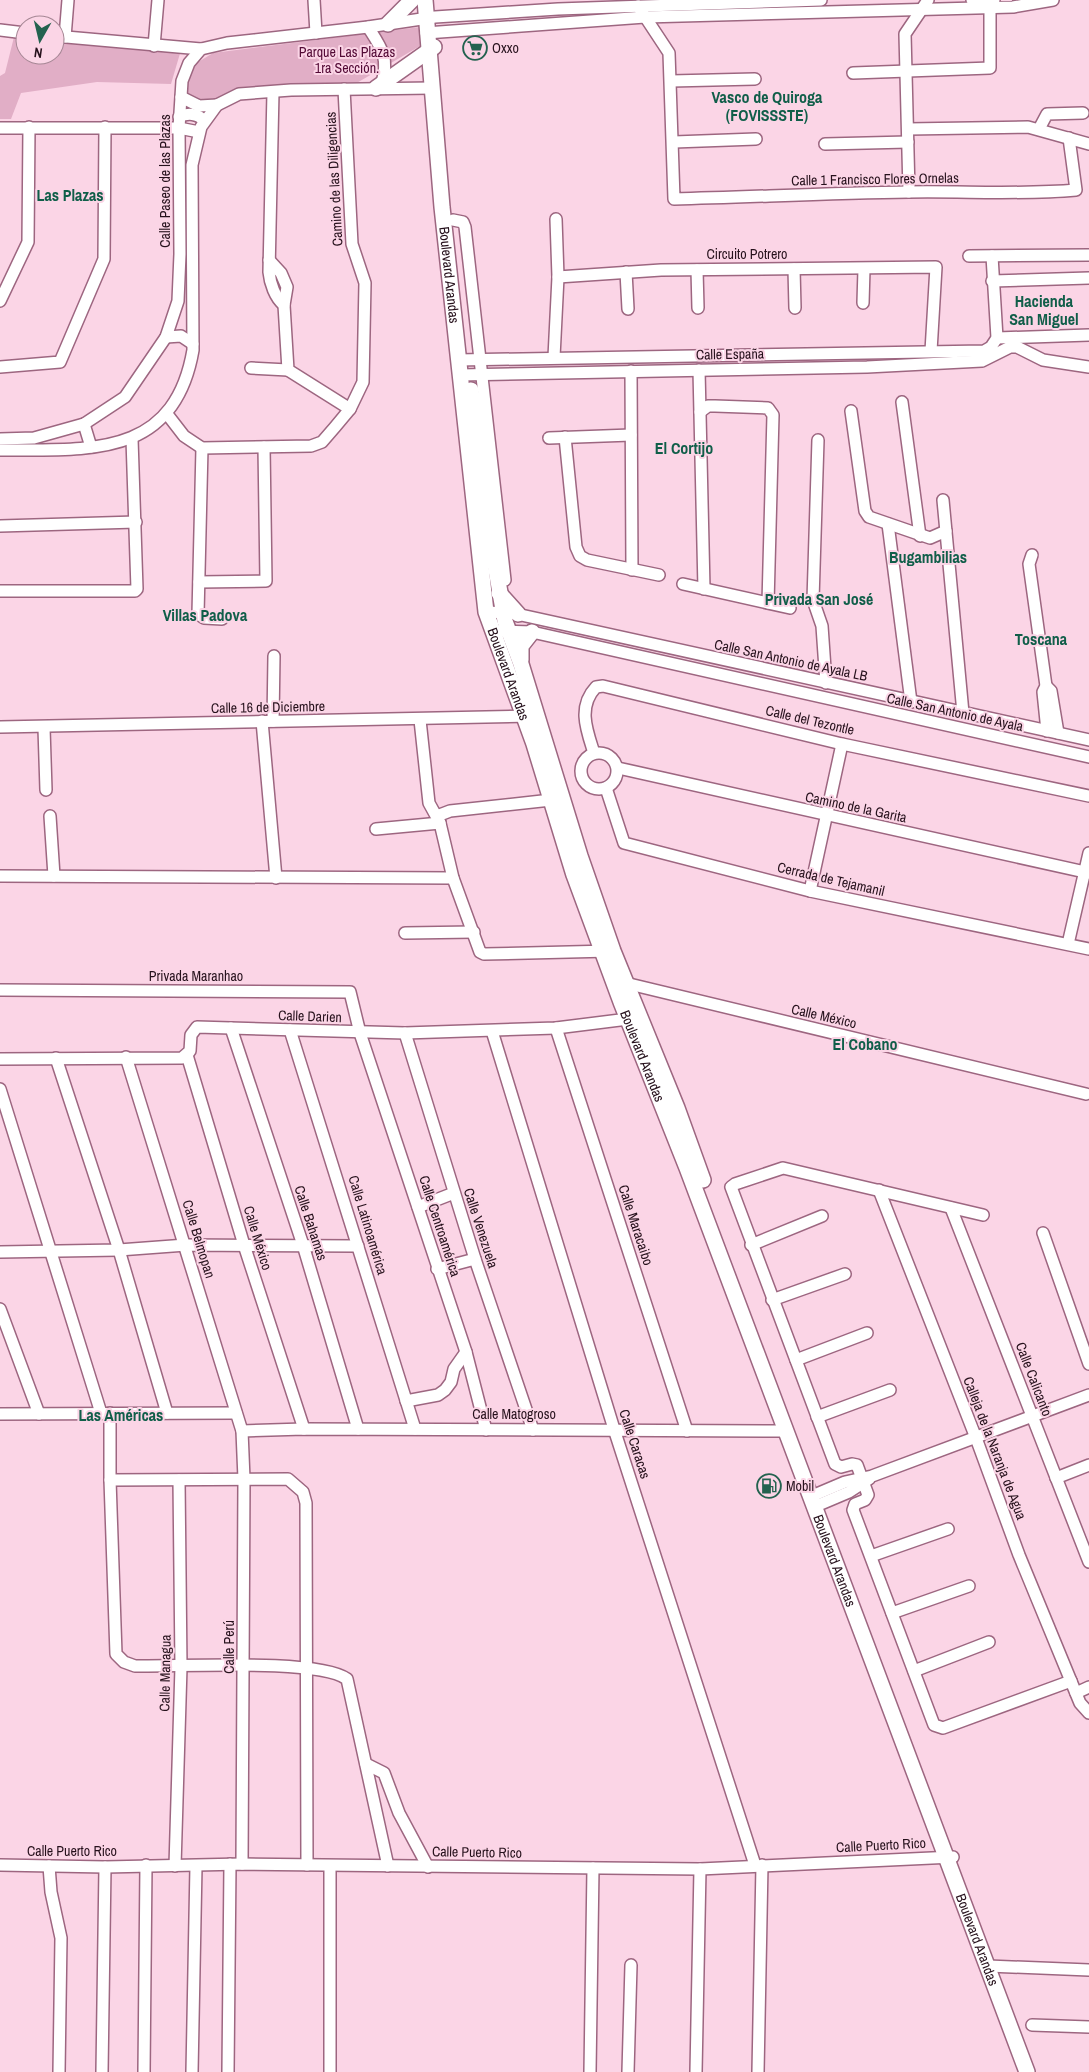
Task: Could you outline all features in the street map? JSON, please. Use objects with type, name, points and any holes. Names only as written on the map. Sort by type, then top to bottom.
[{"type":"main road","points":[[388,24],[412,0]]},
{"type":"main road","name":"Boulevard Arandas","points":[[425,0],[431,33],[468,359]]},
{"type":"main road","name":"Boulevard Arandas","points":[[433,0],[431,33],[432,88],[492,548],[508,630],[521,664],[530,716],[551,800],[574,875],[608,952],[672,1113],[992,1966],[1035,2072]]},
{"type":"main road","points":[[379,86],[431,33]]},
{"type":"main road","name":"Boulevard Arandas","points":[[470,375],[486,612],[493,633],[530,716],[580,856],[608,952]]},
{"type":"main road","points":[[492,548],[499,532]]},
{"type":"main road","points":[[503,602],[518,614]]},
{"type":"main road","points":[[521,664],[521,646],[532,632]]},
{"type":"main road","name":"Boulevard Arandas","points":[[672,1113],[787,1431],[817,1500]]},
{"type":"main road","name":"Boulevard Arandas","points":[[992,1966],[1027,2072]]},
{"type":"street","points":[[65,15],[68,0]]},
{"type":"street","points":[[154,46],[158,0]]},
{"type":"street","points":[[314,0],[316,34]]},
{"type":"street","points":[[65,37],[201,49],[227,42],[316,34],[388,24],[431,33],[646,18],[659,7],[821,0]]},
{"type":"street","points":[[909,192],[905,34],[928,0]]},
{"type":"street","points":[[972,0],[1013,7],[1052,0]]},
{"type":"street","points":[[431,33],[557,4],[920,11],[994,4]]},
{"type":"street","points":[[853,73],[990,68],[994,4]]},
{"type":"street","points":[[638,6],[669,53],[674,142],[756,139]]},
{"type":"street","points":[[368,27],[383,52],[386,65],[379,86]]},
{"type":"street","points":[[0,30],[15,32]]},
{"type":"street","name":"Calle Paseo de las Plazas","points":[[0,439],[34,438],[84,424],[125,397],[166,337],[178,301],[180,254],[179,123],[181,97],[186,69],[201,49]]},
{"type":"street","points":[[671,80],[755,78]]},
{"type":"street","name":"Calle Paseo de las Plazas","points":[[0,450],[91,447],[132,439],[167,414],[190,365],[193,344],[192,165],[199,132],[204,121],[216,105],[240,94],[379,86],[432,88]]},
{"type":"street","name":"Camino de las Diligencias","points":[[202,448],[316,444],[328,435],[350,409],[363,382],[365,283],[352,244],[344,89]]},
{"type":"street","points":[[273,92],[269,260],[285,280],[287,292],[284,305],[288,370]]},
{"type":"street","points":[[181,97],[199,106],[216,105]]},
{"type":"street","points":[[1039,130],[1047,114],[1083,113]]},
{"type":"street","points":[[179,123],[187,115],[196,116],[204,121]]},
{"type":"street","points":[[0,128],[105,127],[179,123],[199,132]]},
{"type":"street","points":[[0,301],[28,242],[29,127]]},
{"type":"street","points":[[0,367],[60,362],[104,259],[105,127]]},
{"type":"street","points":[[908,129],[1028,127],[1089,144]]},
{"type":"street","name":"Calle 1 Francisco Flores Ornelas","points":[[674,142],[674,199],[909,192],[1006,191],[1039,193],[1076,190],[1069,138]]},
{"type":"street","points":[[826,144],[908,142]]},
{"type":"street","points":[[554,357],[558,276],[556,219]]},
{"type":"street","points":[[969,256],[1089,255]]},
{"type":"street","points":[[992,256],[996,346],[1010,347],[1017,342],[1089,335]]},
{"type":"street","name":"Circuito Potrero","points":[[558,276],[697,270],[936,267],[931,350]]},
{"type":"street","points":[[794,269],[795,308]]},
{"type":"street","points":[[863,303],[864,269]]},
{"type":"street","points":[[697,270],[698,308]]},
{"type":"street","points":[[626,272],[628,309]]},
{"type":"street","points":[[992,281],[1089,278]]},
{"type":"street","points":[[166,337],[181,336],[193,344]]},
{"type":"street","points":[[1017,342],[1043,360],[1089,367]]},
{"type":"street","name":"Calle España","points":[[468,359],[780,355],[931,350],[974,352],[984,351],[996,346]]},
{"type":"street","name":"Calle España","points":[[470,375],[982,362],[996,346]]},
{"type":"street","points":[[780,355],[780,368]]},
{"type":"street","points":[[592,356],[593,372]]},
{"type":"street","points":[[251,368],[288,370],[350,409]]},
{"type":"street","points":[[699,370],[704,589]]},
{"type":"street","points":[[631,371],[632,570]]},
{"type":"street","points":[[470,375],[499,532],[503,602],[486,612]]},
{"type":"street","points":[[902,402],[920,536]]},
{"type":"street","points":[[700,412],[708,406],[749,407],[768,408],[773,415],[768,603]]},
{"type":"street","points":[[851,411],[865,511],[869,517],[920,536],[934,538],[946,531]]},
{"type":"street","points":[[167,414],[184,436],[202,448],[198,614],[204,618],[222,619]]},
{"type":"street","points":[[84,424],[91,447]]},
{"type":"street","points":[[549,438],[631,436]]},
{"type":"street","points":[[565,437],[576,548],[580,556],[587,560],[659,575]]},
{"type":"street","points":[[0,591],[135,591],[137,589],[132,439]]},
{"type":"street","points":[[818,440],[813,600],[822,626],[826,683]]},
{"type":"street","points":[[199,582],[266,582],[264,447]]},
{"type":"street","points":[[942,500],[963,713]]},
{"type":"street","points":[[0,526],[136,522]]},
{"type":"street","points":[[888,524],[911,702]]},
{"type":"street","points":[[1032,555],[1029,564],[1046,686],[1051,691],[1052,732]]},
{"type":"street","points":[[683,584],[790,608]]},
{"type":"street","name":"Calle San Antonio de Ayala LB","points":[[518,614],[791,676],[1084,739]]},
{"type":"street","name":"Calle San Antonio de Ayala","points":[[493,633],[508,630],[532,632],[1089,757]]},
{"type":"street","points":[[274,656],[267,721],[276,878]]},
{"type":"street","points":[[788,689],[791,676]]},
{"type":"street","name":"Calle del Tezontle","points":[[594,753],[584,721],[591,692],[596,686],[603,686],[842,744],[1089,796]]},
{"type":"street","points":[[870,708],[874,694]]},
{"type":"street","name":"Calle 16 de Diciembre","points":[[0,727],[44,728],[530,716]]},
{"type":"street","points":[[420,720],[429,803],[432,812],[438,820],[453,878],[482,953],[608,952]]},
{"type":"street","points":[[44,728],[46,790]]},
{"type":"street","points":[[1075,753],[1084,739]]},
{"type":"street","points":[[810,891],[842,744]]},
{"type":"street","points":[[594,753],[610,756],[618,768],[614,782],[606,788],[591,788],[583,779],[581,767],[584,761],[594,753]]},
{"type":"street","name":"Camino de la Garita","points":[[618,768],[1087,873]]},
{"type":"street","name":"Cerrada de Tejamanil","points":[[606,788],[624,844],[810,891],[1089,949]]},
{"type":"street","points":[[376,829],[438,820],[450,811],[551,800]]},
{"type":"street","points":[[50,816],[54,876]]},
{"type":"street","points":[[1068,944],[1087,873],[1089,853]]},
{"type":"street","points":[[0,876],[453,878]]},
{"type":"street","points":[[404,933],[474,932]]},
{"type":"street","name":"Calle México","points":[[619,982],[1086,1094]]},
{"type":"street","name":"Privada Maranhao","points":[[0,990],[350,992],[360,1033]]},
{"type":"street","name":"Calle Darien","points":[[187,1055],[190,1051],[191,1035],[197,1027],[405,1033],[556,1028],[634,1019]]},
{"type":"street","name":"Calle Bahamas","points":[[230,1028],[303,1245],[358,1429]]},
{"type":"street","name":"Calle Maracaibo","points":[[556,1028],[687,1431]]},
{"type":"street","name":"Calle Latinoamérica","points":[[290,1030],[415,1429]]},
{"type":"street","name":"Calle Caracas","points":[[492,1031],[614,1429],[759,1865],[758,2072]]},
{"type":"street","name":"Calle Centroamérica","points":[[360,1033],[466,1352],[486,1430]]},
{"type":"street","name":"Calle Venezuela","points":[[405,1033],[474,1259],[533,1430]]},
{"type":"street","points":[[0,1059],[182,1058],[187,1055]]},
{"type":"street","name":"Calle México","points":[[187,1055],[244,1245],[304,1429]]},
{"type":"street","name":"Calle Belmopan","points":[[126,1057],[186,1245],[242,1431]]},
{"type":"street","points":[[56,1058],[119,1250],[167,1413]]},
{"type":"street","points":[[0,1089],[105,1413],[110,1480],[116,1654],[124,1662],[135,1666],[308,1667],[340,1674],[347,1679],[388,1866]]},
{"type":"street","points":[[983,1215],[783,1168],[731,1187],[835,1464],[841,1467],[855,1464],[866,1479],[867,1498],[855,1504],[853,1510],[934,1725],[942,1728],[1071,1681]]},
{"type":"street","name":"Calleja de la Naranja de Agua","points":[[879,1190],[976,1438],[1019,1555],[1080,1703],[1089,1713]]},
{"type":"street","points":[[418,1207],[454,1193]]},
{"type":"street","name":"Calle Calicanto","points":[[951,1208],[1089,1562]]},
{"type":"street","points":[[751,1244],[822,1216]]},
{"type":"street","points":[[1043,1233],[1089,1364]]},
{"type":"street","points":[[0,1252],[119,1250],[186,1245],[358,1246]]},
{"type":"street","points":[[438,1269],[474,1259]]},
{"type":"street","points":[[772,1300],[845,1274]]},
{"type":"street","points":[[0,1309],[38,1414]]},
{"type":"street","points":[[796,1360],[867,1333]]},
{"type":"street","points":[[406,1401],[438,1395],[445,1390],[454,1369],[466,1352]]},
{"type":"street","points":[[817,1417],[890,1390]]},
{"type":"street","points":[[817,1500],[866,1479],[1089,1395]]},
{"type":"street","points":[[0,1414],[236,1413]]},
{"type":"street","name":"Calle Matogroso","points":[[242,1431],[304,1429],[614,1429],[787,1431]]},
{"type":"street","name":"Calle Perú","points":[[228,2072],[244,1666],[244,1479],[242,1431]]},
{"type":"street","points":[[1056,1478],[1089,1465]]},
{"type":"street","points":[[110,1480],[288,1479],[303,1492],[306,1503],[308,1865]]},
{"type":"street","name":"Calle Managua","points":[[175,1866],[181,1667],[178,1480]]},
{"type":"street","points":[[871,1556],[948,1529]]},
{"type":"street","points":[[892,1613],[969,1586]]},
{"type":"street","points":[[914,1671],[989,1642]]},
{"type":"street","points":[[1076,1693],[1089,1687]]},
{"type":"street","points":[[366,1764],[384,1773],[399,1813],[428,1867]]},
{"type":"street","name":"Calle Puerto Rico","points":[[0,1865],[105,1867],[236,1864],[700,1869],[951,1857]]},
{"type":"street","points":[[144,2072],[146,1865]]},
{"type":"street","points":[[49,1866],[51,1892],[61,1938],[60,2072]]},
{"type":"street","points":[[192,2072],[196,1866]]},
{"type":"street","points":[[330,1866],[330,2072]]},
{"type":"street","points":[[102,2072],[105,1867]]},
{"type":"street","points":[[590,2072],[593,1868]]},
{"type":"street","points":[[696,2072],[700,1869]]},
{"type":"street","points":[[628,2072],[631,1965]]},
{"type":"street","points":[[992,1966],[1089,1970]]},
{"type":"street","points":[[1032,2025],[1089,2027]]},
{"type":"green space","name":"Parque Las Plazas 1ra Sección.","points":[[420,27],[420,46],[355,84],[240,87],[215,99],[200,122],[182,119],[186,82],[195,64],[213,53]]},
{"type":"green space","points":[[14,37],[15,65],[65,65],[65,41],[181,50],[171,84],[97,82],[21,93],[11,119],[0,119],[0,76],[5,73]]},
{"type":"place","name":"Oxxo","points":[[475,48]]},
{"type":"place","name":"Mobil","points":[[769,1486]]},
{"type":"district","name":"Vasco de Quiroga (FOVISSSTE)","points":[[767,106]]},
{"type":"district","name":"Las Plazas","points":[[70,195]]},
{"type":"district","name":"Hacienda San Miguel","points":[[1044,310]]},
{"type":"district","name":"El Cortijo","points":[[684,448]]},
{"type":"district","name":"Bugambilias","points":[[928,557]]},
{"type":"district","name":"Privada San José","points":[[819,599]]},
{"type":"district","name":"Villas Padova","points":[[205,615]]},
{"type":"district","name":"Toscana","points":[[1041,639]]},
{"type":"district","name":"El Cobano","points":[[865,1044]]},
{"type":"district","name":"Las Américas","points":[[121,1415]]}]
